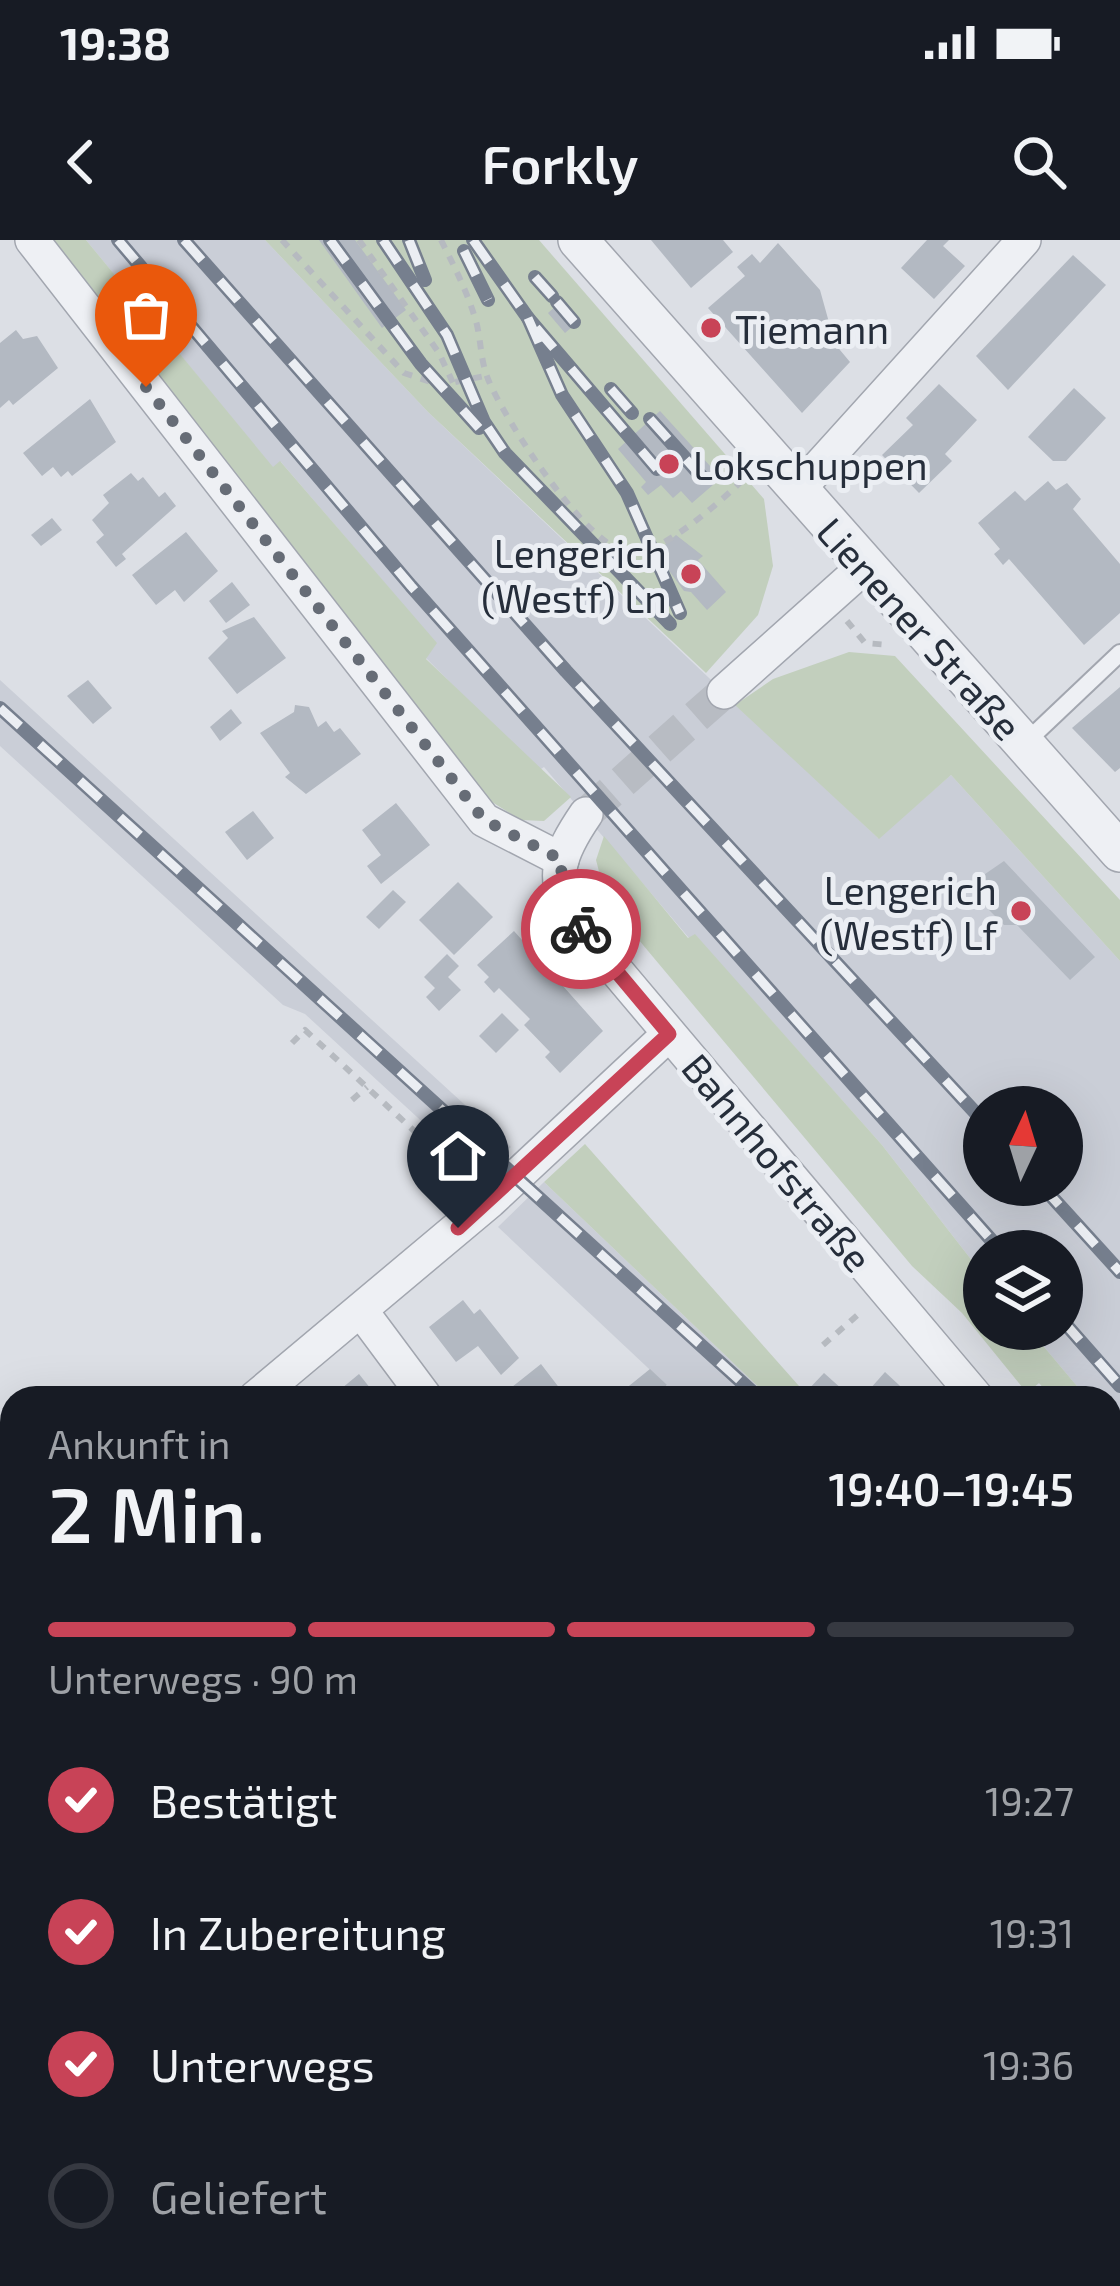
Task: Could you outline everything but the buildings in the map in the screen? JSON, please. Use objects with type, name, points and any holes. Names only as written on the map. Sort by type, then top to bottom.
[{"type":"street","points":[[32,240],[484,820],[562,860],[586,814]]},
{"type":"street","name":"Lienener Straße","points":[[578,240],[1120,852]]},
{"type":"street","points":[[797,491],[1024,240]]},
{"type":"street","points":[[724,692],[864,567]]},
{"type":"street","name":"Bahnhofstraße","points":[[562,860],[560,899],[967,1386]]},
{"type":"street","points":[[270,1386],[490,1201],[669,1034]]},
{"type":"street","points":[[362,1312],[417,1386]]},
{"type":"lane","points":[[1024,743],[1120,652]]},
{"type":"path","points":[[282,240],[404,373],[423,383],[454,385],[487,376]]},
{"type":"path","points":[[359,240],[439,352],[454,385]]},
{"type":"path","points":[[441,240],[464,287],[487,376],[563,497],[619,552],[645,552],[698,520],[767,458]]},
{"type":"path","points":[[292,1042],[305,1030],[490,1201]]},
{"type":"path","points":[[352,1100],[367,1087]]},
{"type":"path","points":[[416,1160],[429,1144]]},
{"type":"path","points":[[823,1346],[887,1290]]},
{"type":"shaded area","points":[[86,240],[265,240],[428,412],[878,838],[951,775],[1120,961],[1120,1386],[1077,1386],[1047,1350],[1083,1350],[1083,1230],[963,1230],[963,1249],[882,1145],[695,935],[689,938],[544,767],[538,771],[426,658],[436,643],[281,462],[273,468]]},
{"type":"shaded area","points":[[0,680],[511,1147],[479,1174],[305,1014],[283,1005],[0,746]]},
{"type":"shaded area","points":[[544,1182],[757,1386],[667,1386],[498,1227]]},
{"type":"green space","points":[[54,240],[86,240],[273,467],[280,461],[437,643],[426,659],[571,797],[544,821],[521,820],[492,802]]},
{"type":"green space","points":[[265,240],[539,240],[764,499],[773,566],[758,615],[706,673],[428,412]]},
{"type":"green space","points":[[849,652],[895,656],[1120,900],[1120,961],[951,775],[879,839],[735,705],[773,679]]},
{"type":"green space","points":[[604,836],[688,938],[695,934],[882,1145],[963,1249],[963,1314],[912,1266],[607,902],[596,860]]},
{"type":"green space","points":[[585,1144],[799,1386],[757,1386],[544,1182]]},
{"type":"green space","points":[[992,1350],[1047,1350],[1077,1386],[1039,1383],[1021,1386]]},
{"type":"tunnel","points":[[586,814],[724,692]]},
{"type":"railway","points":[[118,240],[411,586],[982,1230]]},
{"type":"railway","points":[[184,240],[566,671],[963,1099]]},
{"type":"railway","points":[[330,240],[421,364],[479,428]]},
{"type":"railway","points":[[383,240],[447,335],[484,422],[505,453],[670,624]]},
{"type":"railway","points":[[409,240],[425,280]]},
{"type":"railway","points":[[473,240],[528,318],[657,469]]},
{"type":"railway","points":[[464,251],[488,300]]},
{"type":"railway","points":[[535,277],[552,296]]},
{"type":"railway","points":[[557,302],[574,322]]},
{"type":"railway","points":[[528,318],[562,395],[627,493],[680,613]]},
{"type":"railway","points":[[611,389],[632,413]]},
{"type":"railway","points":[[650,419],[702,477]]},
{"type":"railway","points":[[0,708],[746,1386]]},
{"type":"railway","points":[[1060,1206],[1120,1272]]},
{"type":"railway","points":[[1083,1344],[1120,1386]]},
{"type":"way so far","points":[[146,387],[484,820],[505,835],[562,860],[560,899],[581,929]]},
{"type":"place","name":"Tiemann","points":[[711,328]]},
{"type":"place","name":"Lokschuppen","points":[[669,464]]},
{"type":"place","name":"Lengerich (Westf) Ln","points":[[691,574]]},
{"type":"place","name":"Lengerich (Westf) Lf","points":[[1021,911]]},
{"type":"route","points":[[458,1228],[669,1034],[581,929]]}]
